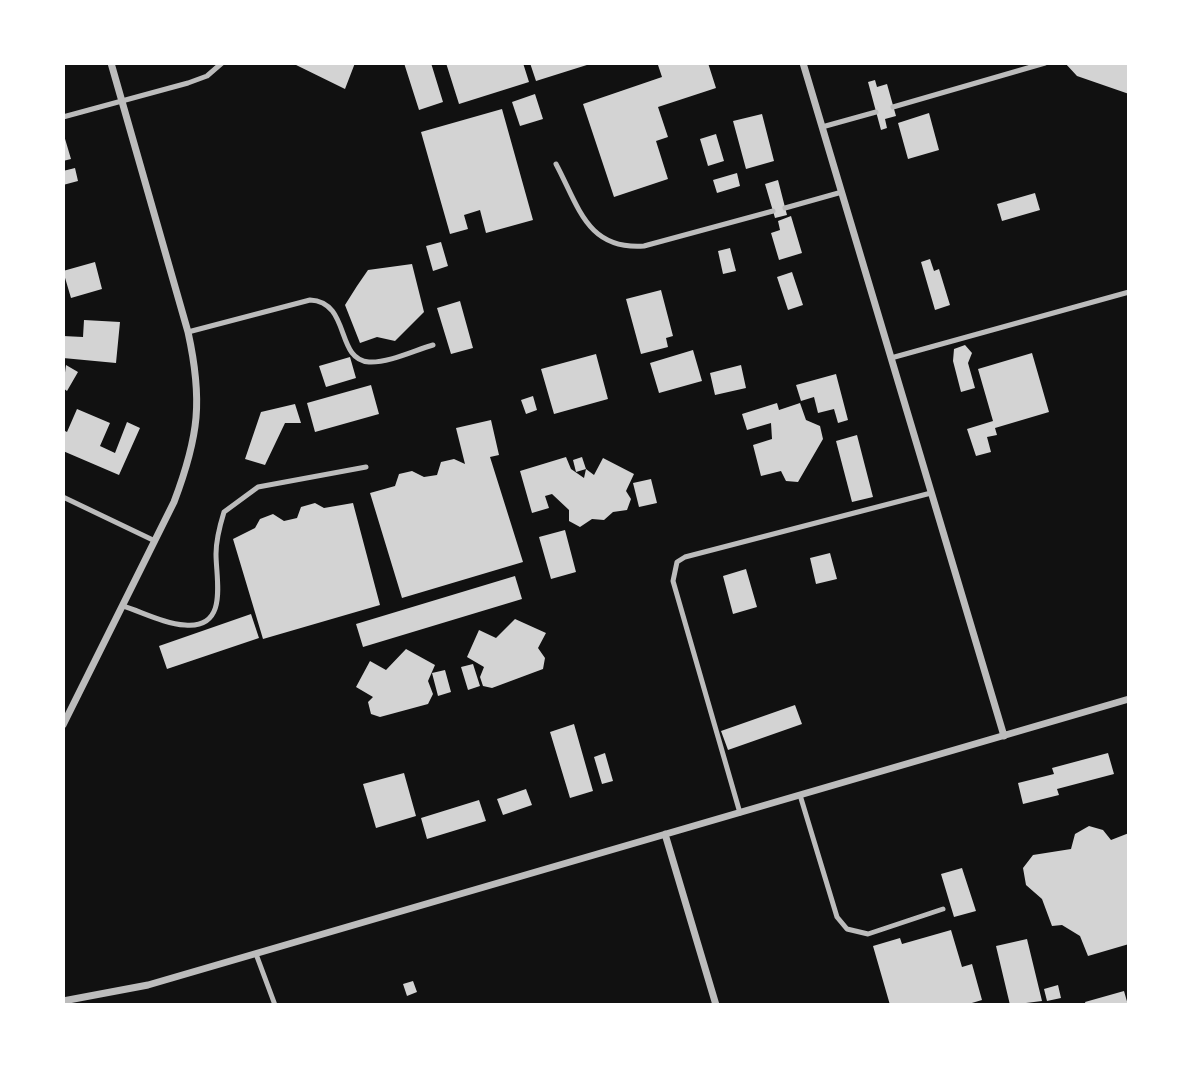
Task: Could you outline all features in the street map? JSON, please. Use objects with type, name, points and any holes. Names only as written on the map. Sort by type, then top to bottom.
[{"type":"street","points":[[63,725],[179,490],[195,434],[199,404],[197,371],[188,331],[111,63]]},
{"type":"street","points":[[803,63],[1004,736]]},
{"type":"street","points":[[63,1001],[148,985],[1129,699]]},
{"type":"street","points":[[665,834],[716,1005]]},
{"type":"lane","points":[[63,117],[188,83],[207,76],[222,63]]},
{"type":"lane","points":[[893,107],[1045,63]]},
{"type":"lane","points":[[822,127],[876,112]]},
{"type":"lane","points":[[556,164],[590,227],[607,242],[623,247],[644,246],[773,211]]},
{"type":"lane","points":[[785,208],[842,192]]},
{"type":"lane","points":[[891,358],[1129,292]]},
{"type":"lane","points":[[188,331],[310,300],[321,300],[334,313],[349,348],[360,360],[375,362],[433,345]]},
{"type":"lane","points":[[122,606],[185,625],[199,623],[219,605],[216,552],[224,512],[258,487],[366,467]]},
{"type":"lane","points":[[740,813],[673,581],[677,562],[685,557],[931,493]]},
{"type":"lane","points":[[63,497],[155,541]]},
{"type":"lane","points":[[800,795],[837,917],[846,929],[868,934],[943,909]]},
{"type":"lane","points":[[256,954],[275,1005]]},
{"type":"building","points":[[292,63],[355,63],[345,89]]},
{"type":"building","points":[[404,63],[431,63],[443,102],[419,110]]},
{"type":"building","points":[[446,63],[523,63],[529,82],[459,104]]},
{"type":"building","points":[[530,63],[590,63],[590,64],[536,81]]},
{"type":"building","points":[[708,63],[716,88],[658,107],[668,137],[656,141],[668,179],[614,197],[583,104],[662,77],[658,65]]},
{"type":"building","points":[[1065,63],[1129,63],[1129,94],[1077,76]]},
{"type":"building","points":[[875,80],[877,87],[887,84],[896,116],[885,119],[887,128],[881,130],[868,82]]},
{"type":"building","points":[[535,94],[543,119],[520,126],[512,102]]},
{"type":"building","points":[[502,109],[533,220],[486,233],[480,210],[464,215],[468,229],[450,234],[421,132]]},
{"type":"building","points":[[929,113],[939,150],[908,159],[898,123]]},
{"type":"building","points":[[762,114],[774,161],[746,169],[733,121]]},
{"type":"building","points":[[63,132],[71,159],[63,161]]},
{"type":"building","points":[[716,134],[724,161],[708,166],[700,139]]},
{"type":"building","points":[[75,168],[78,181],[63,185],[63,171]]},
{"type":"building","points":[[737,173],[740,186],[717,193],[713,180]]},
{"type":"building","points":[[778,180],[787,215],[775,218],[765,184]]},
{"type":"building","points":[[1035,193],[1040,210],[1002,221],[997,204]]},
{"type":"building","points":[[791,216],[802,253],[779,260],[771,233],[780,230],[778,221]]},
{"type":"building","points":[[441,242],[448,266],[433,271],[426,246]]},
{"type":"building","points":[[730,248],[736,271],[723,274],[718,251]]},
{"type":"building","points":[[930,259],[934,271],[939,269],[950,305],[935,310],[921,262]]},
{"type":"building","points":[[95,262],[102,289],[71,298],[63,271]]},
{"type":"building","points":[[412,264],[424,312],[395,341],[377,337],[360,343],[345,305],[357,286],[368,270]]},
{"type":"building","points":[[792,272],[803,305],[788,310],[777,277]]},
{"type":"building","points":[[661,290],[673,336],[666,338],[668,347],[641,354],[626,299]]},
{"type":"building","points":[[460,301],[473,348],[451,354],[437,308]]},
{"type":"building","points":[[84,320],[120,322],[116,363],[63,358],[63,336],[83,337]]},
{"type":"building","points":[[965,345],[972,353],[968,363],[975,388],[961,392],[953,361],[954,349]]},
{"type":"building","points":[[693,350],[702,381],[659,393],[650,363]]},
{"type":"building","points":[[1032,353],[1049,412],[995,428],[997,435],[987,437],[991,452],[976,456],[967,429],[993,421],[978,369]]},
{"type":"building","points":[[596,354],[608,399],[554,414],[541,369]]},
{"type":"building","points":[[350,357],[356,378],[326,387],[319,366]]},
{"type":"building","points":[[66,365],[78,372],[67,391],[63,388]]},
{"type":"building","points":[[741,365],[746,388],[715,395],[710,373]]},
{"type":"building","points":[[836,374],[848,420],[838,423],[834,409],[818,413],[814,397],[801,401],[796,385]]},
{"type":"building","points":[[371,385],[379,414],[315,432],[307,403]]},
{"type":"building","points":[[533,396],[537,410],[526,414],[521,400]]},
{"type":"building","points":[[777,403],[779,410],[800,403],[806,420],[820,426],[823,439],[798,482],[786,481],[781,471],[761,476],[753,445],[772,439],[771,423],[747,430],[742,414]]},
{"type":"building","points":[[295,404],[301,423],[285,423],[265,465],[245,459],[261,412]]},
{"type":"building","points":[[77,409],[110,423],[100,446],[115,453],[127,422],[140,428],[119,475],[63,451],[63,430],[67,432]]},
{"type":"building","points":[[491,420],[499,455],[490,457],[523,562],[402,598],[370,493],[395,486],[399,474],[412,471],[424,477],[437,475],[441,462],[454,459],[465,464],[456,428]]},
{"type":"building","points":[[857,435],[873,497],[852,502],[836,441]]},
{"type":"building","points":[[566,457],[571,469],[584,478],[586,469],[594,475],[603,458],[634,474],[626,491],[631,499],[627,510],[613,512],[604,520],[592,519],[580,527],[569,521],[569,510],[552,494],[545,496],[549,508],[532,513],[520,471]]},
{"type":"building","points":[[582,457],[586,469],[576,472],[573,460]]},
{"type":"building","points":[[651,479],[657,503],[639,507],[633,483]]},
{"type":"building","points":[[315,503],[324,508],[353,503],[380,605],[263,639],[233,539],[255,528],[260,519],[273,514],[284,521],[297,518],[301,507]]},
{"type":"building","points":[[565,530],[576,572],[551,579],[539,537]]},
{"type":"building","points":[[830,553],[837,579],[816,584],[810,558]]},
{"type":"building","points":[[746,569],[757,607],[733,614],[723,576]]},
{"type":"building","points":[[515,576],[522,599],[363,647],[356,624]]},
{"type":"building","points":[[251,614],[259,638],[167,669],[159,646]]},
{"type":"building","points":[[515,619],[546,633],[538,648],[545,658],[543,669],[492,688],[483,686],[480,677],[484,667],[467,657],[479,630],[496,638]]},
{"type":"building","points":[[406,649],[435,665],[428,681],[433,694],[428,704],[380,717],[371,714],[368,702],[373,697],[356,687],[370,661],[386,670]]},
{"type":"building","points":[[473,664],[480,686],[468,690],[461,667]]},
{"type":"building","points":[[445,670],[451,692],[438,696],[432,673]]},
{"type":"building","points":[[795,705],[802,724],[728,750],[721,731]]},
{"type":"building","points":[[574,724],[593,791],[570,798],[550,732]]},
{"type":"building","points":[[605,753],[613,781],[602,784],[594,757]]},
{"type":"building","points":[[1108,753],[1114,774],[1057,789],[1059,795],[1023,804],[1018,783],[1054,774],[1052,768]]},
{"type":"building","points":[[404,773],[416,816],[376,828],[363,784]]},
{"type":"building","points":[[526,789],[532,805],[503,815],[497,799]]},
{"type":"building","points":[[479,800],[486,821],[427,839],[421,818]]},
{"type":"building","points":[[1089,826],[1103,830],[1111,840],[1129,833],[1129,944],[1088,956],[1080,936],[1062,925],[1052,926],[1042,899],[1026,885],[1023,868],[1033,855],[1071,849],[1075,834]]},
{"type":"building","points":[[962,868],[976,911],[954,917],[941,874]]},
{"type":"building","points":[[951,930],[962,967],[972,964],[982,1000],[965,1005],[890,1005],[873,946],[900,938],[902,944]]},
{"type":"building","points":[[1027,939],[1042,1001],[1010,1005],[996,946]]},
{"type":"building","points":[[413,981],[417,992],[407,996],[403,984]]},
{"type":"building","points":[[1058,985],[1061,998],[1047,1001],[1044,989]]},
{"type":"building","points":[[1124,991],[1128,1005],[1086,1005],[1085,1002]]}]
